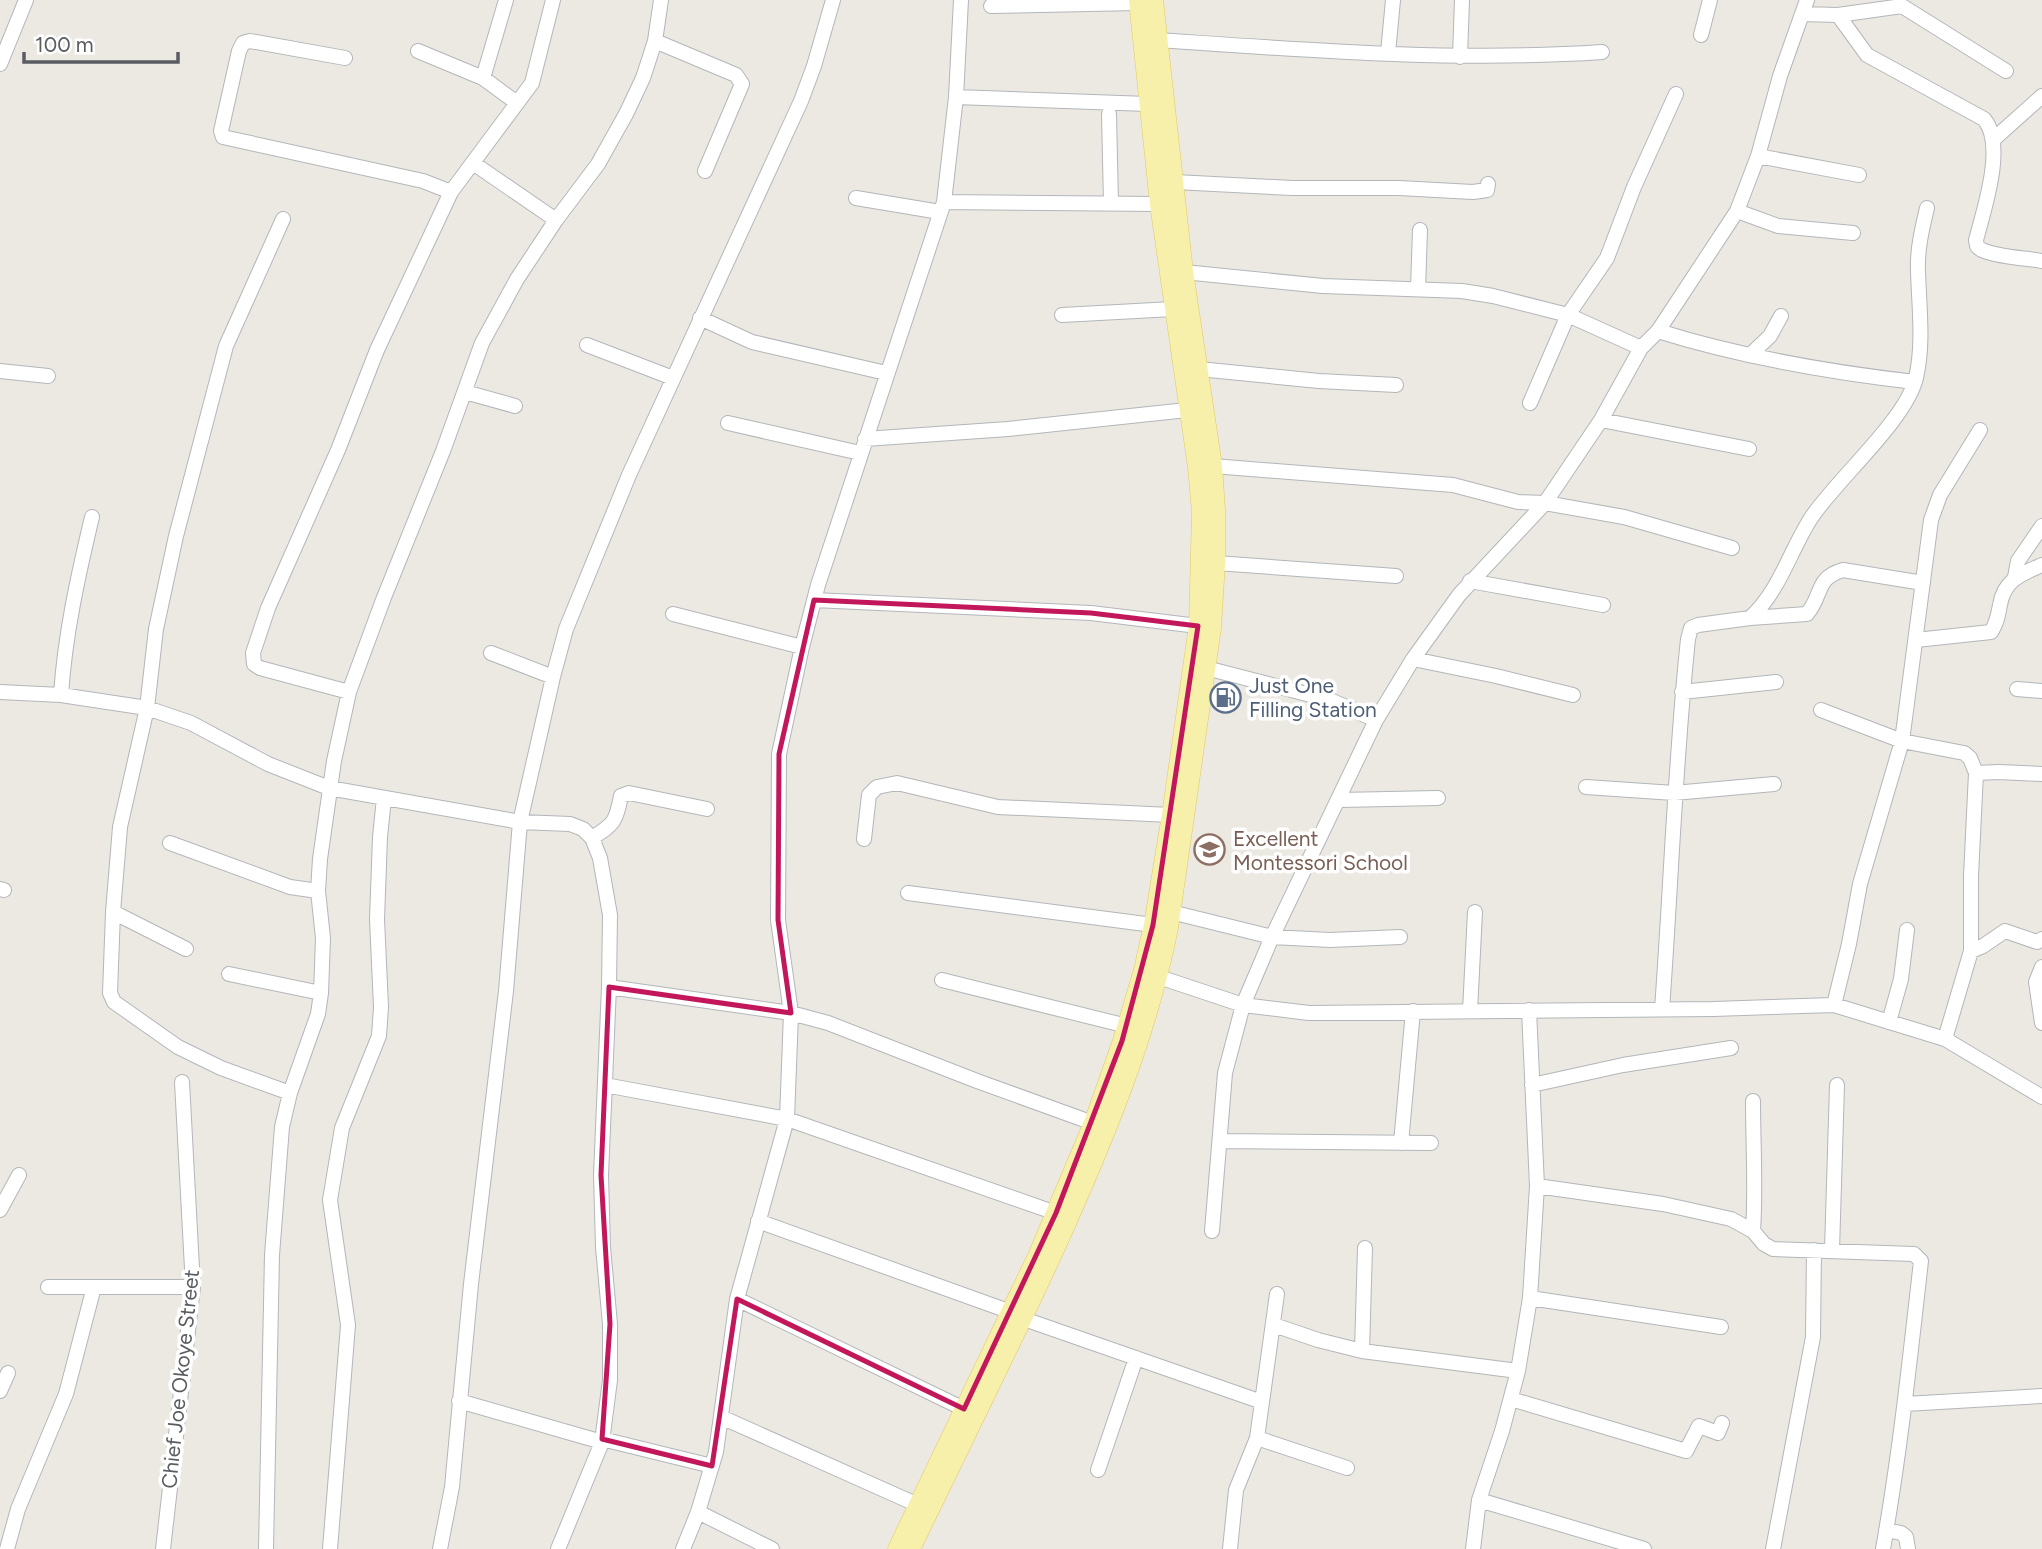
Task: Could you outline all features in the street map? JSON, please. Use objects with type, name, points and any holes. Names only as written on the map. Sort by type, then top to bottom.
[{"type":"main road","points":[[911,1549],[1017,1316],[1109,1124],[1138,1046],[1159,977],[1171,912],[1206,668],[1216,564],[1213,466],[1184,272],[1157,40],[1144,1]]},
{"type":"main road","points":[[897,1549],[964,1409],[1017,1316],[1093,1123],[1127,1026],[1153,925],[1171,815],[1198,626],[1201,512],[1197,467],[1159,204],[1148,104],[1144,1]]},
{"type":"street","points":[[0,64],[26,0]]},
{"type":"street","points":[[484,78],[506,0]]},
{"type":"street","points":[[349,692],[260,668],[254,664],[253,653],[268,608],[338,450],[377,350],[451,192],[532,83],[553,0]]},
{"type":"street","points":[[266,1549],[274,1215],[282,1127],[290,1093],[318,1014],[323,938],[318,891],[320,859],[329,788],[349,692],[487,333],[517,279],[613,139],[643,78],[655,41],[661,0]]},
{"type":"street","points":[[440,1549],[452,1488],[459,1401],[506,990],[520,822],[553,677],[566,629],[629,475],[801,101],[833,0]]},
{"type":"street","points":[[683,1549],[712,1466],[737,1299],[787,1119],[791,1013],[778,920],[779,754],[814,600],[942,207],[956,97],[961,0]]},
{"type":"street","points":[[1388,53],[1393,0]]},
{"type":"street","points":[[1460,57],[1462,0]]},
{"type":"street","points":[[1701,35],[1710,0]]},
{"type":"street","points":[[991,6],[1144,1]]},
{"type":"street","points":[[1212,1231],[1225,1073],[1243,1005],[1272,937],[1376,720],[1413,659],[1470,581],[1545,503],[1601,420],[1641,348],[1658,331],[1737,211],[1758,156],[1780,76],[1804,7],[1838,15],[1902,6],[2006,71]]},
{"type":"street","points":[[1838,15],[1867,55],[1984,119],[1994,139],[1991,176],[1976,240],[1977,246],[1980,250],[2042,261]]},
{"type":"street","points":[[1157,40],[1460,57],[1602,52]]},
{"type":"street","points":[[345,58],[250,41],[243,43],[220,131],[223,137],[424,181],[451,192]]},
{"type":"street","points":[[655,41],[736,75],[742,84],[705,171]]},
{"type":"street","points":[[418,51],[484,78],[517,103]]},
{"type":"street","points":[[1530,403],[1569,315],[1607,258],[1634,187],[1676,94]]},
{"type":"street","points":[[1994,139],[2042,96]]},
{"type":"street","points":[[956,97],[1148,104]]},
{"type":"street","points":[[1108,114],[1111,204]]},
{"type":"street","points":[[1758,156],[1859,174]]},
{"type":"street","points":[[473,163],[556,220]]},
{"type":"street","points":[[1175,181],[1292,188],[1399,188],[1474,192],[1487,190],[1488,184]]},
{"type":"street","points":[[856,198],[942,207],[1159,204]]},
{"type":"street","points":[[1750,618],[1766,600],[1810,520],[1896,415],[1915,382],[1919,366],[1921,311],[1917,270],[1920,238],[1927,208]]},
{"type":"street","points":[[1737,211],[1778,226],[1853,233]]},
{"type":"street","points":[[283,219],[226,346],[173,550],[156,629],[146,708],[120,827],[110,993],[114,1002],[178,1047],[221,1068],[290,1093]]},
{"type":"street","points":[[1418,289],[1420,230]]},
{"type":"street","points":[[1184,272],[1322,286],[1462,291],[1493,296],[1569,315],[1641,348]]},
{"type":"street","points":[[1062,315],[1173,309]]},
{"type":"street","points":[[1750,355],[1770,336],[1780,316]]},
{"type":"street","points":[[700,318],[752,342],[886,373]]},
{"type":"street","points":[[1658,331],[1706,346],[1750,355],[1860,376],[1915,382]]},
{"type":"street","points":[[587,345],[673,378]]},
{"type":"street","points":[[1199,369],[1319,382],[1396,385]]},
{"type":"street","points":[[0,371],[48,376]]},
{"type":"street","points":[[465,392],[515,406]]},
{"type":"street","points":[[728,422],[862,446],[1187,410]]},
{"type":"street","points":[[1601,420],[1749,449]]},
{"type":"street","points":[[1834,1005],[1860,884],[1902,741],[1931,520],[1940,495],[1980,430]]},
{"type":"street","points":[[1213,466],[1453,485],[1518,502],[1545,503],[1624,517],[1732,548]]},
{"type":"street","points":[[61,695],[72,600],[92,517]]},
{"type":"street","points":[[2015,577],[2018,561],[2042,526]]},
{"type":"street","points":[[1216,564],[1396,576]]},
{"type":"street","points":[[1916,640],[1991,632],[1997,624],[2005,587],[2015,577],[2042,565]]},
{"type":"street","points":[[1662,1009],[1674,793],[1682,692],[1691,628],[1750,618],[1807,614],[1824,580],[1830,574],[1843,570],[1923,583]]},
{"type":"street","points":[[1470,581],[1603,605]]},
{"type":"street","points":[[814,600],[1091,613],[1198,626]]},
{"type":"street","points":[[673,614],[802,648]]},
{"type":"street","points":[[491,653],[553,677]]},
{"type":"street","points":[[1413,659],[1573,695]]},
{"type":"street","points":[[1206,668],[1330,700],[1376,720]]},
{"type":"street","points":[[1682,692],[1776,682]]},
{"type":"street","points":[[2018,689],[2042,691]]},
{"type":"street","points":[[0,692],[61,695],[146,708],[191,723],[268,764],[329,788],[520,822],[570,824],[583,829],[592,838],[600,858],[610,915],[601,1175],[603,1247],[610,1324],[610,1380],[602,1441],[558,1549]]},
{"type":"street","points":[[1821,710],[1902,741],[1968,755],[1976,773],[1971,876],[1971,951],[1945,1039]]},
{"type":"street","points":[[1976,773],[2042,774]]},
{"type":"street","points":[[864,839],[869,795],[877,787],[897,783],[998,807],[1171,815]]},
{"type":"street","points":[[1586,787],[1674,793],[1774,784]]},
{"type":"street","points":[[592,838],[612,825],[617,818],[623,794],[707,809]]},
{"type":"street","points":[[330,1549],[348,1325],[330,1200],[342,1128],[379,1036],[381,1007],[377,901],[384,798]]},
{"type":"street","points":[[1339,800],[1438,798]]},
{"type":"street","points":[[170,843],[290,887],[318,891]]},
{"type":"street","points":[[908,892],[1153,925]]},
{"type":"street","points":[[113,912],[186,949]]},
{"type":"street","points":[[1171,912],[1272,937],[1330,940],[1400,937]]},
{"type":"street","points":[[1470,1011],[1475,912]]},
{"type":"street","points":[[1889,1023],[1901,979],[1907,930]]},
{"type":"street","points":[[1971,951],[2005,930],[2037,942],[2042,939]]},
{"type":"street","points":[[2042,967],[2036,982],[2042,1023]]},
{"type":"street","points":[[229,974],[321,993]]},
{"type":"street","points":[[1159,977],[1243,1005],[1309,1013],[1834,1005],[1945,1039],[2042,1097]]},
{"type":"street","points":[[942,980],[1127,1026]]},
{"type":"street","points":[[609,987],[791,1013],[828,1023],[1093,1123]]},
{"type":"street","points":[[1473,1549],[1479,1500],[1511,1399],[1530,1298],[1537,1186],[1529,1010]]},
{"type":"street","points":[[1401,1143],[1413,1011]]},
{"type":"street","points":[[1532,1085],[1623,1065],[1731,1048]]},
{"type":"street","name":"Chief Joe Okoye Street","points":[[163,1549],[193,1287],[182,1082]]},
{"type":"street","points":[[605,1085],[787,1119],[1056,1213]]},
{"type":"street","points":[[1832,1250],[1837,1086]]},
{"type":"street","points":[[1753,1101],[1753,1231]]},
{"type":"street","points":[[1221,1141],[1431,1143]]},
{"type":"street","points":[[0,1210],[19,1175]]},
{"type":"street","points":[[1537,1186],[1663,1204],[1731,1219],[1753,1231],[1764,1244],[1773,1249],[1918,1256],[1921,1261],[1905,1404],[1883,1549]]},
{"type":"street","points":[[758,1221],[1262,1402]]},
{"type":"street","points":[[1362,1351],[1365,1248]]},
{"type":"street","points":[[1773,1549],[1813,1337],[1814,1250]]},
{"type":"street","points":[[48,1287],[193,1287]]},
{"type":"street","points":[[7,1549],[18,1509],[66,1394],[94,1287]]},
{"type":"street","points":[[1238,1549],[1230,1549],[1236,1490],[1257,1438],[1277,1294]]},
{"type":"street","points":[[1530,1298],[1721,1327]]},
{"type":"street","points":[[737,1299],[964,1409]]},
{"type":"street","points":[[1274,1325],[1362,1351],[1518,1371]]},
{"type":"street","points":[[1098,1470],[1136,1358]]},
{"type":"street","points":[[0,1391],[8,1373]]},
{"type":"street","points":[[1905,1404],[2042,1396]]},
{"type":"street","points":[[1511,1399],[1686,1451],[1699,1426],[1718,1433],[1722,1423]]},
{"type":"street","points":[[459,1401],[602,1441],[712,1466]]},
{"type":"street","points":[[721,1417],[918,1505]]},
{"type":"street","points":[[1257,1438],[1347,1468]]},
{"type":"street","points":[[1479,1500],[1644,1549]]},
{"type":"street","points":[[698,1512],[772,1549]]},
{"type":"street","points":[[1886,1531],[1901,1533],[1906,1537],[1909,1549]]},
{"type":"highlighted area","points":[[814,600],[1091,613],[1198,626],[1153,925],[1122,1041],[1056,1213],[964,1409],[737,1299],[712,1466],[602,1439],[610,1324],[601,1175],[609,987],[791,1013],[778,920],[779,754]]},
{"type":"place","name":"Just One Filling Station","points":[[1226,697]]},
{"type":"place","name":"Excellent Montessori School","points":[[1210,850]]}]
